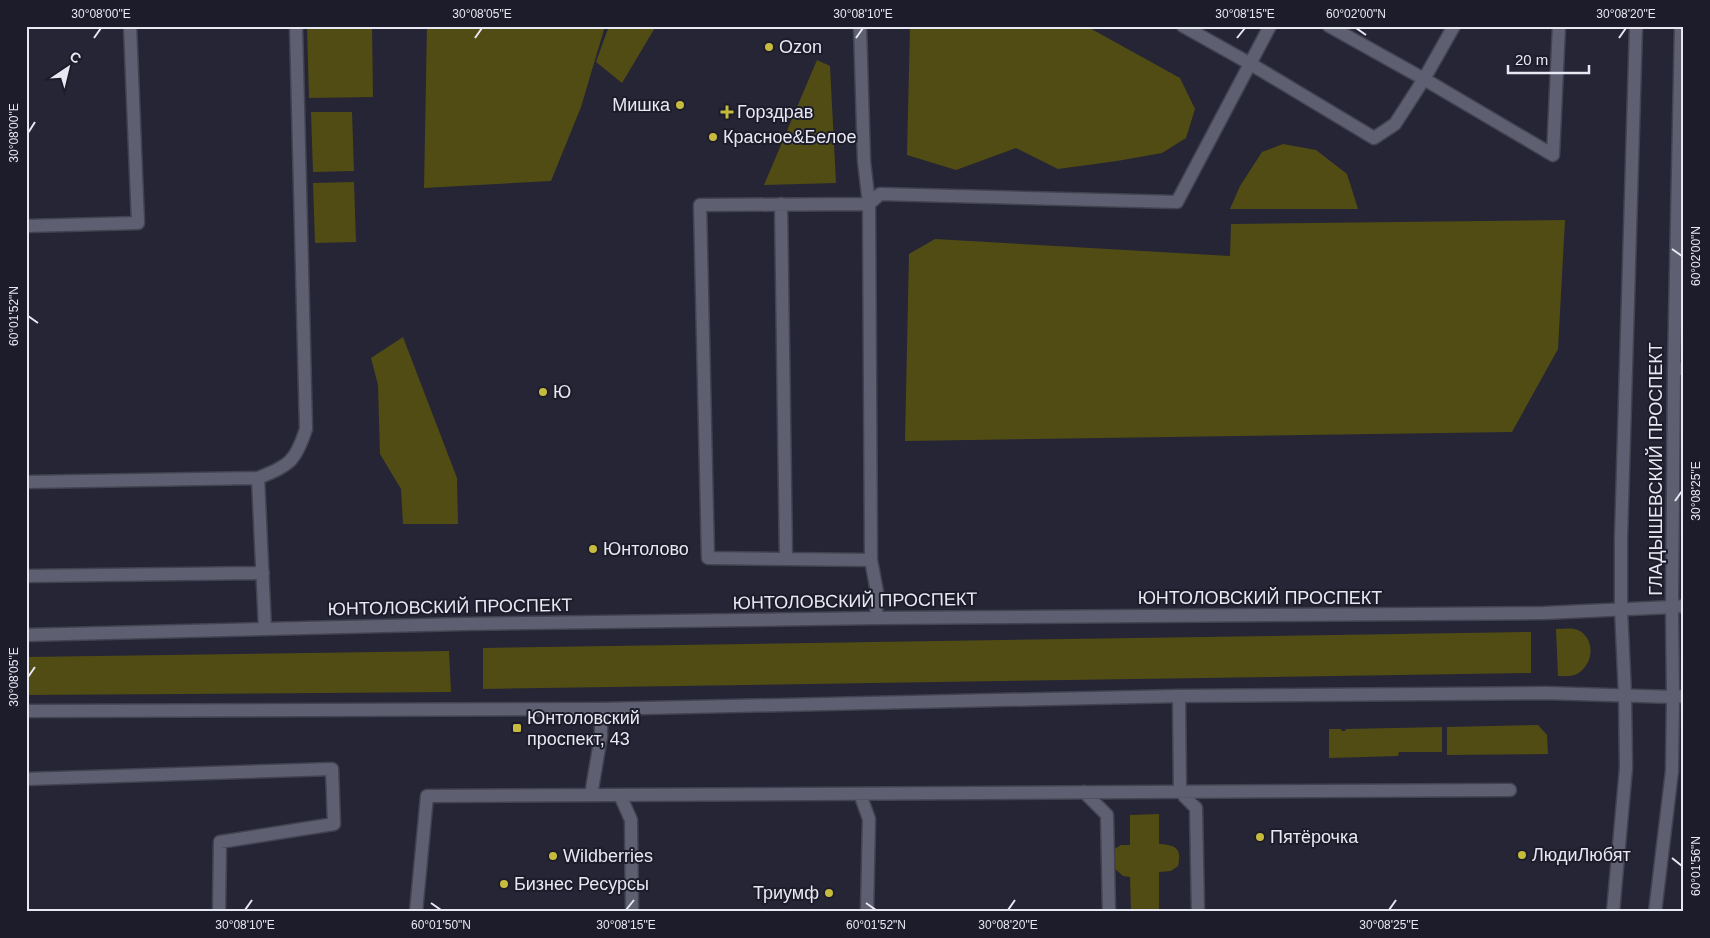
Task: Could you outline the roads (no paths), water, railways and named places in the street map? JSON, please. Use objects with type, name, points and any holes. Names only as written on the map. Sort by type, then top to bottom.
[{"type":"street","points":[[26,226],[138,223],[130,26]]},
{"type":"street","points":[[26,482],[258,478],[285,466],[300,450],[306,429],[296,26]]},
{"type":"street","points":[[860,26],[864,161],[869,204],[871,560],[877,592],[876,618]]},
{"type":"street","points":[[1183,26],[1374,138],[1395,124],[1424,79],[1454,26]]},
{"type":"street","points":[[871,560],[708,558],[700,205],[869,204],[880,194],[1177,202],[1270,26]]},
{"type":"street","points":[[1329,26],[1553,155],[1559,26]]},
{"type":"street","name":"ГЛАДЫШЕВСКИЙ ПРОСПЕКТ","points":[[1613,912],[1626,768],[1626,695],[1621,609],[1622,518],[1636,26]]},
{"type":"street","name":"ГЛАДЫШЕВСКИЙ ПРОСПЕКТ","points":[[1655,912],[1672,771],[1678,697],[1681,26]]},
{"type":"street","points":[[781,204],[786,559]]},
{"type":"street","points":[[258,478],[265,629]]},
{"type":"street","points":[[26,576],[263,573]]},
{"type":"street","name":"ЮНТОЛОВСКИЙ ПРОСПЕКТ","points":[[26,635],[463,624],[876,618],[1544,614],[1678,607]]},
{"type":"street","points":[[26,711],[601,709],[1179,696],[1546,693],[1678,697]]},
{"type":"street","points":[[1179,696],[1180,792],[1196,808],[1198,912]]},
{"type":"street","points":[[591,796],[602,736],[601,709]]},
{"type":"street","points":[[26,779],[332,769],[334,824],[220,842],[219,912]]},
{"type":"street","points":[[416,912],[426,796],[1510,790]]},
{"type":"street","points":[[1084,792],[1107,815],[1109,912]]},
{"type":"street","points":[[860,794],[869,819],[867,912]]},
{"type":"street","points":[[620,795],[631,820],[632,912]]},
{"type":"place","name":"Ozon","points":[[769,47]]},
{"type":"place","name":"Мишка","points":[[680,105]]},
{"type":"place","name":"Горздрав","points":[[727,112]]},
{"type":"place","name":"Красное&Белое","points":[[713,137]]},
{"type":"place","name":"Ю","points":[[543,392]]},
{"type":"place","name":"Юнтолово","points":[[593,549]]},
{"type":"place","name":"Юнтоловский проспект, 43","points":[[517,728]]},
{"type":"place","name":"Пятёрочка","points":[[1260,837]]},
{"type":"place","name":"ЛюдиЛюбят","points":[[1522,855]]},
{"type":"place","name":"Wildberries","points":[[553,856]]},
{"type":"place","name":"Бизнес Ресурсы","points":[[504,884]]},
{"type":"place","name":"Триумф","points":[[829,893]]}]
